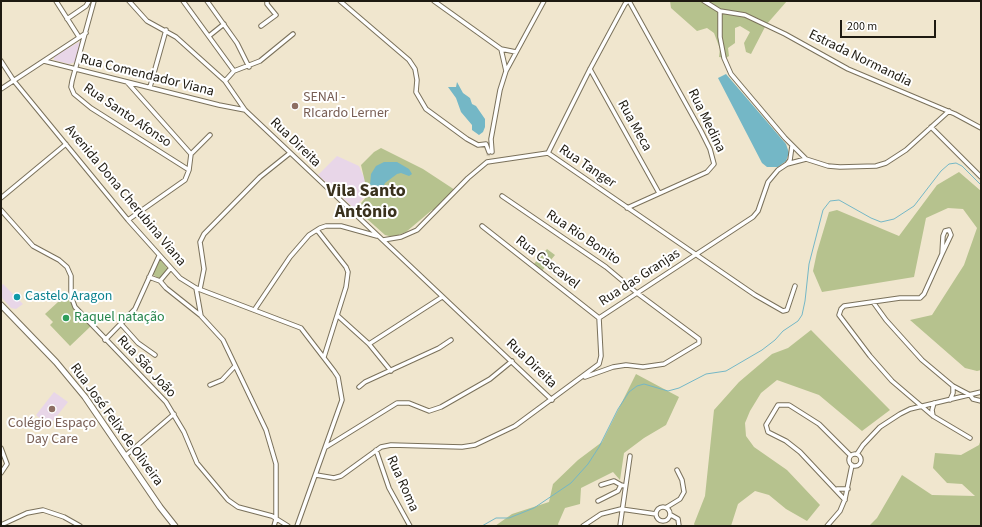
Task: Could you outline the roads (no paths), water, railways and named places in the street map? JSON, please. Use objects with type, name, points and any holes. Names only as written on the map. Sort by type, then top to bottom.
[{"type":"main road","name":"Rua José Felix de Oliveira","points":[[1,304],[25,328],[75,386],[175,526]]},
{"type":"street","points":[[56,1],[82,44]]},
{"type":"street","points":[[67,19],[86,6],[89,1]]},
{"type":"street","name":"Rua Santo Afonso","points":[[94,1],[71,87],[74,94],[80,100],[189,170]]},
{"type":"street","name":"Rua Direita","points":[[130,1],[147,21],[166,30],[182,42],[225,81],[245,110],[552,400]]},
{"type":"street","points":[[183,1],[234,71]]},
{"type":"street","points":[[207,1],[237,43],[249,66]]},
{"type":"street","points":[[261,26],[276,15],[267,1]]},
{"type":"street","points":[[340,1],[409,60],[414,69],[417,80],[416,92],[426,109],[467,139],[478,145],[486,144],[492,161]]},
{"type":"street","points":[[434,1],[501,49],[516,52]]},
{"type":"street","points":[[383,240],[391,240],[418,230],[468,178],[486,162],[490,154],[500,90],[506,71],[544,1]]},
{"type":"street","name":"Rua Tanger","points":[[629,1],[625,4],[590,68],[548,153],[755,295],[783,311],[787,310],[795,286]]},
{"type":"street","name":"Rua Medina","points":[[627,208],[707,172],[712,168],[714,159],[629,1]]},
{"type":"street","points":[[704,1],[720,10],[720,37],[724,58],[731,74],[792,146],[806,159],[828,166],[840,167],[876,166],[886,163],[906,150],[949,111]]},
{"type":"street","name":"Estrada Normandia","points":[[720,10],[745,15],[785,34],[848,69],[949,111],[981,128]]},
{"type":"street","points":[[209,36],[224,24]]},
{"type":"street","points":[[150,87],[166,30]]},
{"type":"street","points":[[1,89],[86,33]]},
{"type":"street","points":[[225,81],[234,71],[260,61],[293,34]]},
{"type":"street","points":[[501,49],[506,71]]},
{"type":"street","name":"Avenida Dona Cherubina Viana","points":[[1,61],[14,81],[170,269],[184,282],[301,328],[338,377],[342,400],[297,526]]},
{"type":"street","name":"Rua Comendador Viana","points":[[44,61],[224,107],[245,110]]},
{"type":"street","name":"Rua Meca","points":[[590,68],[659,193]]},
{"type":"street","points":[[126,81],[191,154]]},
{"type":"street","points":[[931,128],[981,177]]},
{"type":"street","points":[[128,220],[185,180],[189,170],[191,154],[210,134]]},
{"type":"street","points":[[1,198],[66,144]]},
{"type":"street","points":[[787,164],[790,160],[792,146]]},
{"type":"street","points":[[201,316],[198,288],[204,269],[200,242],[204,234],[260,177],[290,153]]},
{"type":"street","points":[[486,162],[548,153]]},
{"type":"street","points":[[787,164],[806,159]]},
{"type":"street","name":"Rua das Granjas","points":[[316,474],[334,478],[342,476],[376,450],[391,445],[462,447],[475,445],[515,426],[582,378],[601,360],[600,318],[697,254],[758,211],[772,176],[787,164]]},
{"type":"street","name":"Rua Rio Bonito","points":[[502,196],[606,267],[637,293],[698,338],[699,343],[664,364],[643,367],[626,365],[613,367],[582,378]]},
{"type":"street","name":"Rua São João","points":[[1,210],[33,246],[59,260],[67,267],[71,276],[71,296],[73,304],[105,340],[166,402],[184,432],[197,463],[228,500],[245,510],[276,518],[288,526]]},
{"type":"street","points":[[255,309],[290,257],[309,235],[317,230],[326,226],[341,226],[378,236]]},
{"type":"street","name":"Rua Cascavel","points":[[482,226],[600,318]]},
{"type":"street","points":[[317,230],[346,267],[348,272],[346,287],[338,316],[324,357]]},
{"type":"street","points":[[942,254],[943,236],[945,231],[949,230],[951,235],[924,294],[920,298],[900,298],[844,306],[841,309],[840,315],[870,356],[912,400],[933,416],[970,438]]},
{"type":"street","points":[[105,340],[135,309],[159,256]]},
{"type":"street","points":[[160,281],[170,269]]},
{"type":"street","points":[[149,277],[160,281],[166,288],[201,316],[223,340],[266,430],[273,453],[277,479],[276,518],[274,526]]},
{"type":"street","points":[[369,344],[442,297]]},
{"type":"street","points":[[873,302],[912,350],[953,386],[970,395],[973,399],[981,400]]},
{"type":"street","points":[[338,316],[369,344],[391,371]]},
{"type":"street","points":[[121,324],[138,343],[155,355]]},
{"type":"street","points":[[359,387],[439,348],[451,340]]},
{"type":"street","points":[[326,447],[397,403],[409,404],[429,411],[441,407],[490,379],[512,361]]},
{"type":"street","points":[[210,385],[222,380],[235,366]]},
{"type":"street","points":[[230,373],[238,373]]},
{"type":"street","points":[[950,400],[953,393],[953,386]]},
{"type":"street","points":[[850,455],[857,454],[863,445],[889,419],[910,409],[981,392]]},
{"type":"street","points":[[910,409],[912,400]]},
{"type":"street","points":[[933,416],[932,410],[934,403]]},
{"type":"street","points":[[845,500],[837,489],[796,448],[768,432],[766,425],[778,405],[789,404],[816,421],[850,455]]},
{"type":"street","points":[[125,456],[174,414]]},
{"type":"street","points":[[1,448],[7,464],[1,473]]},
{"type":"street","name":"Rua Roma","points":[[376,450],[389,488],[410,526]]},
{"type":"street","points":[[852,465],[858,465],[860,461],[857,454]]},
{"type":"street","points":[[827,526],[840,511],[845,500],[852,465],[848,460],[850,455]]},
{"type":"street","points":[[620,526],[623,485],[630,456]]},
{"type":"street","points":[[656,514],[660,508],[667,507],[680,499],[684,492],[682,480],[677,470]]},
{"type":"street","points":[[601,485],[614,481],[623,485]]},
{"type":"street","points":[[598,501],[618,491],[623,485]]},
{"type":"street","points":[[837,489],[848,489]]},
{"type":"street","points":[[667,507],[671,515],[678,519],[679,526]]},
{"type":"street","points":[[582,526],[601,514],[622,509],[656,514]]},
{"type":"street","points":[[1,525],[27,513],[43,510],[64,517],[80,526]]},
{"type":"street","points":[[656,514],[657,519],[664,522],[669,519],[671,515]]},
{"type":"water","points":[[726,74],[786,144],[789,153],[786,161],[778,167],[767,167],[762,163],[718,78]]},
{"type":"water","points":[[457,82],[463,93],[470,98],[472,104],[476,106],[485,119],[485,127],[483,132],[479,135],[472,130],[472,125],[461,112],[456,98],[448,87],[456,87]]},
{"type":"water","points":[[384,162],[397,162],[409,169],[412,174],[409,176],[401,173],[397,174],[385,183],[382,190],[370,185],[371,174],[376,166]]},
{"type":"waterway","points":[[482,526],[496,518],[509,518],[534,508],[571,483],[588,464],[599,447],[618,409],[629,392],[637,386],[644,384],[668,391],[679,388],[706,374],[726,371],[762,350],[775,340],[783,331],[798,321],[802,315],[809,264],[823,210],[830,201],[839,200],[881,222],[894,219],[914,206],[941,171],[949,164],[956,163],[962,166],[981,185]]},
{"type":"tunnel","points":[[488,156],[489,152]]},
{"type":"place","name":"SENAI - RIcardo Lerner","points":[[295,106]]},
{"type":"place","name":"Castelo Aragon","points":[[17,297]]},
{"type":"place","name":"Raquel natação","points":[[66,318]]},
{"type":"place","name":"Colégio Espaço Day Care","points":[[52,409]]},
{"type":"district","name":"Vila Santo Antônio","points":[[366,202]]}]
